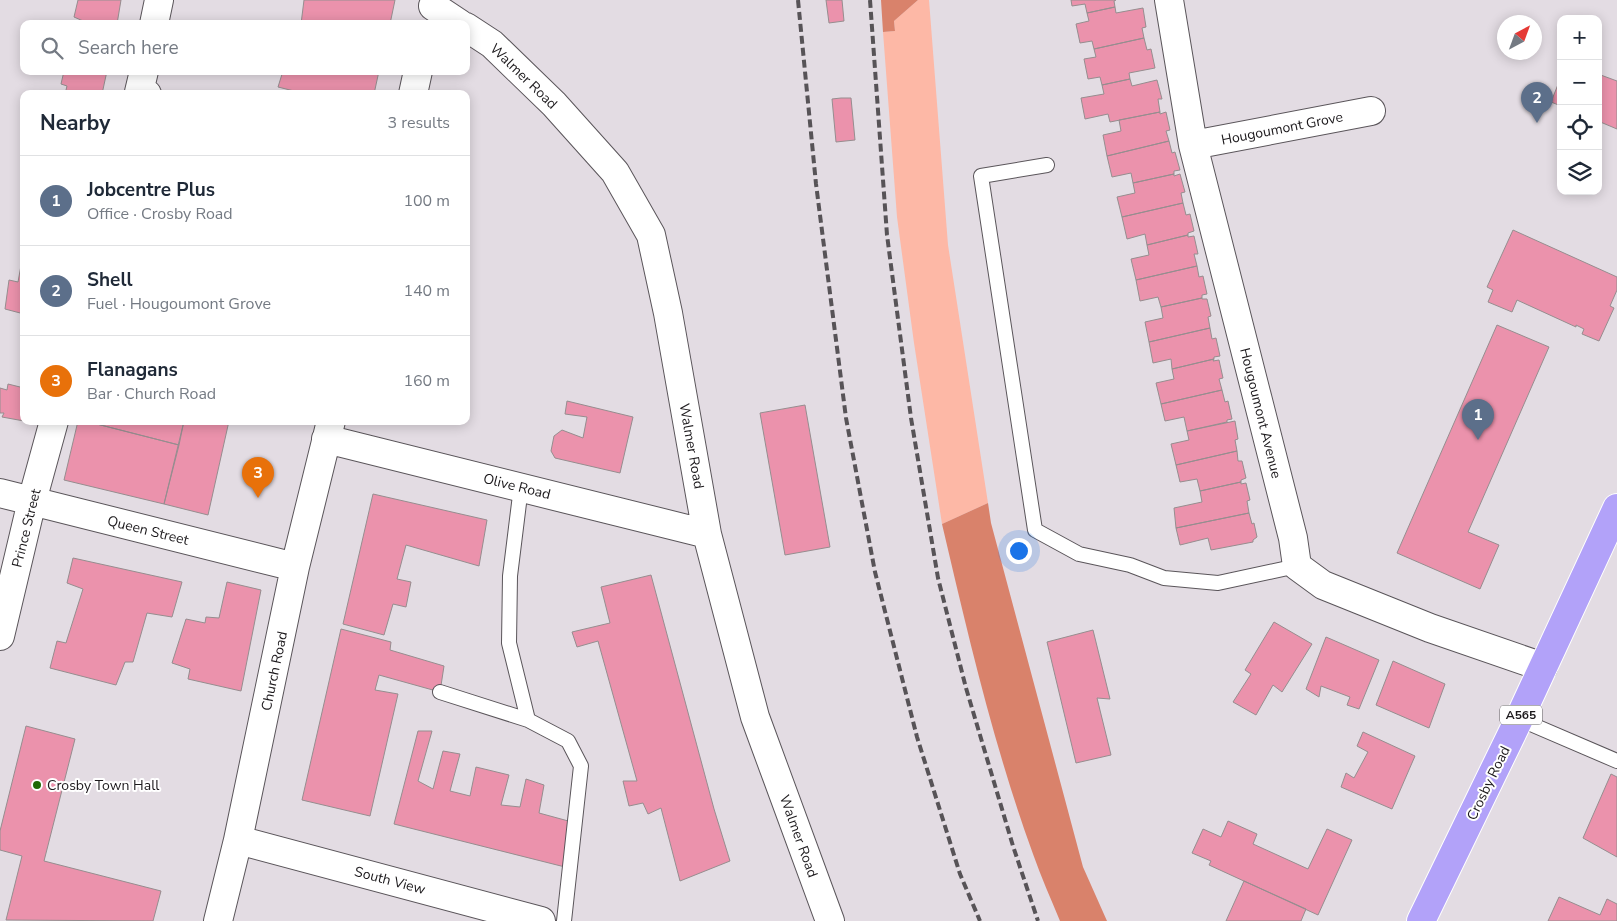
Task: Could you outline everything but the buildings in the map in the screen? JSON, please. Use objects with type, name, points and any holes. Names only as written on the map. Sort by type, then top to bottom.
[{"type":"highway","name":"Crosby Road","points":[[1422,921],[1617,508]]},
{"type":"street","points":[[155,20],[158,0]]},
{"type":"street","name":"Hougoumont Avenue","points":[[1169,0],[1193,145],[1293,538],[1297,566]]},
{"type":"street","points":[[432,10],[452,20]]},
{"type":"street","name":"Walmer Road","points":[[470,30],[492,44],[560,110],[615,172],[651,235],[668,313],[707,534],[755,717],[830,921]]},
{"type":"street","points":[[414,90],[417,75]]},
{"type":"street","name":"Hougoumont Grove","points":[[1193,145],[1371,111]]},
{"type":"street","name":"Prince Street","points":[[0,636],[32,501],[53,425]]},
{"type":"street","name":"Olive Road","points":[[329,430],[521,487],[707,534]]},
{"type":"street","name":"Church Road","points":[[218,921],[238,840],[295,567],[329,430]]},
{"type":"street","name":"Queen Street","points":[[0,493],[295,567]]},
{"type":"street","points":[[1297,566],[1323,585],[1430,628],[1542,667]]},
{"type":"street","name":"South View","points":[[238,840],[541,921]]},
{"type":"lane","points":[[1047,165],[981,176],[1034,530],[1079,554],[1130,565],[1164,578],[1218,583],[1297,566]]},
{"type":"lane","points":[[521,487],[510,576],[509,643],[528,720]]},
{"type":"lane","points":[[440,692],[528,720],[568,741],[581,766],[564,921]]},
{"type":"lane","points":[[1519,719],[1617,761]]},
{"type":"shaded area","points":[[881,0],[918,0],[894,21],[895,31],[883,32]]},
{"type":"shaded area","points":[[918,0],[929,0],[948,245],[988,503],[942,524],[897,217],[883,32],[895,31],[894,21]]},
{"type":"shaded area","points":[[988,503],[991,523],[1083,867],[1107,921],[1060,921],[1019,814],[994,732],[942,524]]},
{"type":"railway","points":[[798,0],[816,184],[846,418],[875,572],[917,737],[960,874],[980,921]]},
{"type":"railway","points":[[870,0],[887,235],[911,418],[938,578],[966,688],[1013,846],[1038,921]]},
{"type":"place","name":"Shell","points":[[1537,123]]},
{"type":"place","name":"Jobcentre Plus","points":[[1478,440]]},
{"type":"place","name":"Flanagans","points":[[258,498]]},
{"type":"place","name":"Crosby Town Hall","points":[[37,785]]}]
